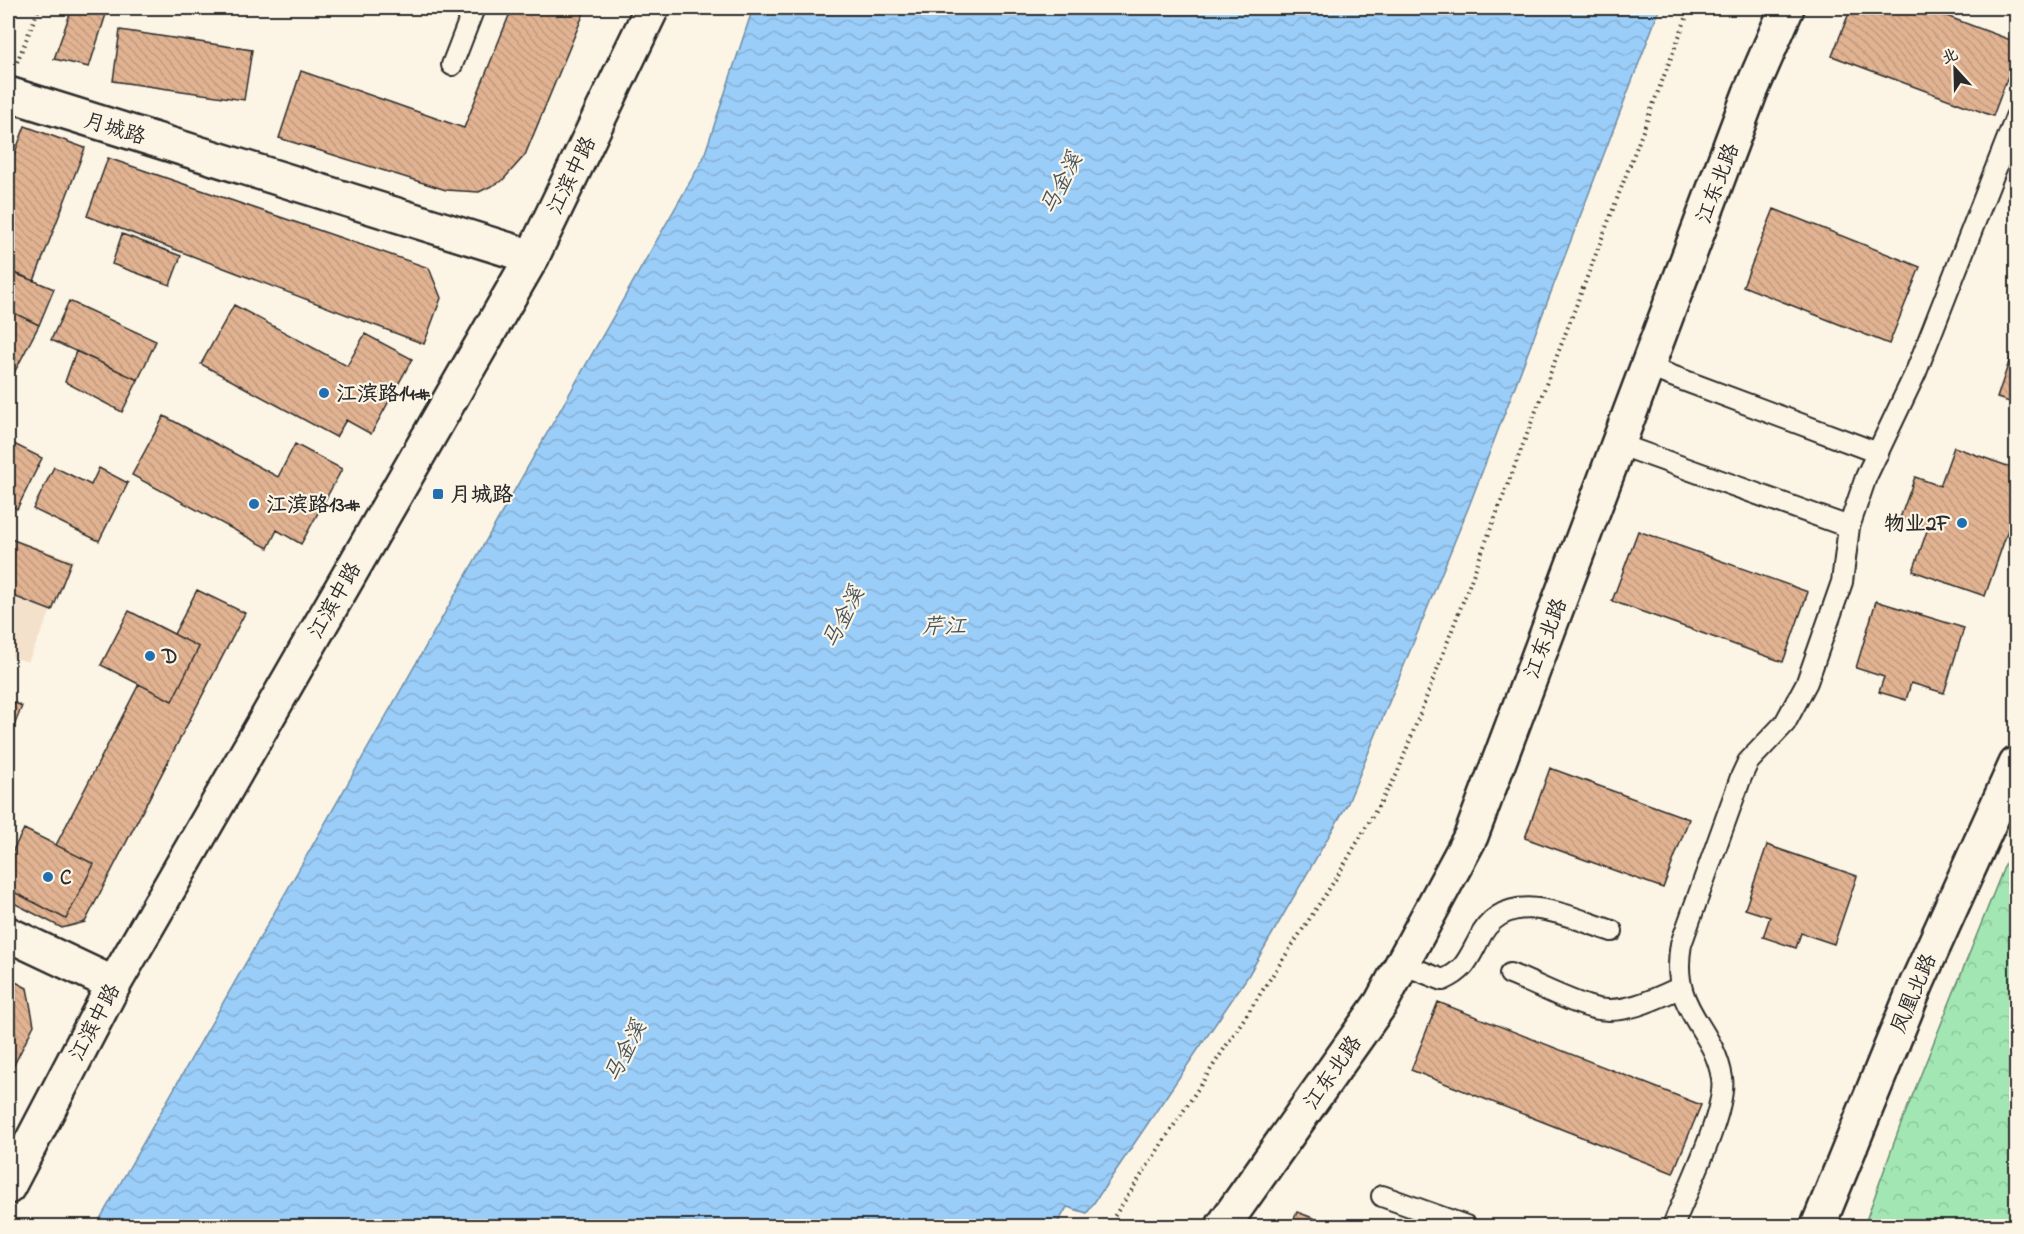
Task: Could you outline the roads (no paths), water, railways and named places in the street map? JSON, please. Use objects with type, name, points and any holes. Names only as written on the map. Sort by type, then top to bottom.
[{"type":"street","name":"江滨中路","points":[[8,1187],[114,984],[532,256],[652,8]]},
{"type":"street","name":"江东北路","points":[[1223,1227],[1381,1003],[1471,836],[1750,93],[1787,8]]},
{"type":"street","name":"月城路","points":[[8,94],[532,256]]},
{"type":"street","name":"凤凰北路","points":[[1818,1227],[1917,983],[2016,764]]},
{"type":"street","points":[[8,934],[114,984]]},
{"type":"lane","points":[[452,65],[474,8]]},
{"type":"lane","points":[[1673,1227],[1720,1104],[1722,1079],[1716,1058],[1679,988],[1677,964],[1680,944],[1741,777],[1749,762],[1785,723],[1808,682],[1842,582],[1849,527],[1878,453],[1916,372],[2016,117]]},
{"type":"lane","points":[[1647,367],[1878,453]]},
{"type":"lane","points":[[1618,444],[1849,527]]},
{"type":"lane","points":[[1402,964],[1443,980],[1456,974],[1468,964],[1479,937],[1498,915],[1517,906],[1544,909],[1612,931]]},
{"type":"lane","points":[[1510,974],[1598,1009],[1622,1008],[1642,1003],[1679,988]]},
{"type":"lane","points":[[1382,1196],[1466,1227]]},
{"type":"water","name":"芹江","points":[[753,8],[1660,8],[1469,506],[1348,803],[1248,976],[1087,1213],[1067,1207],[1056,1226],[96,1226],[703,159]]},
{"type":"place","name":"江滨路14#","points":[[324,393]]},
{"type":"place","name":"月城路","points":[[438,494]]},
{"type":"place","name":"江滨路13#","points":[[254,504]]},
{"type":"place","name":"物业2F","points":[[1962,523]]},
{"type":"place","name":"D","points":[[150,656]]},
{"type":"place","name":"C","points":[[48,877]]},
{"type":"water label","name":"马金溪","points":[[1060,183]]},
{"type":"water label","name":"马金溪","points":[[842,617]]},
{"type":"water label","name":"马金溪","points":[[624,1051]]}]
